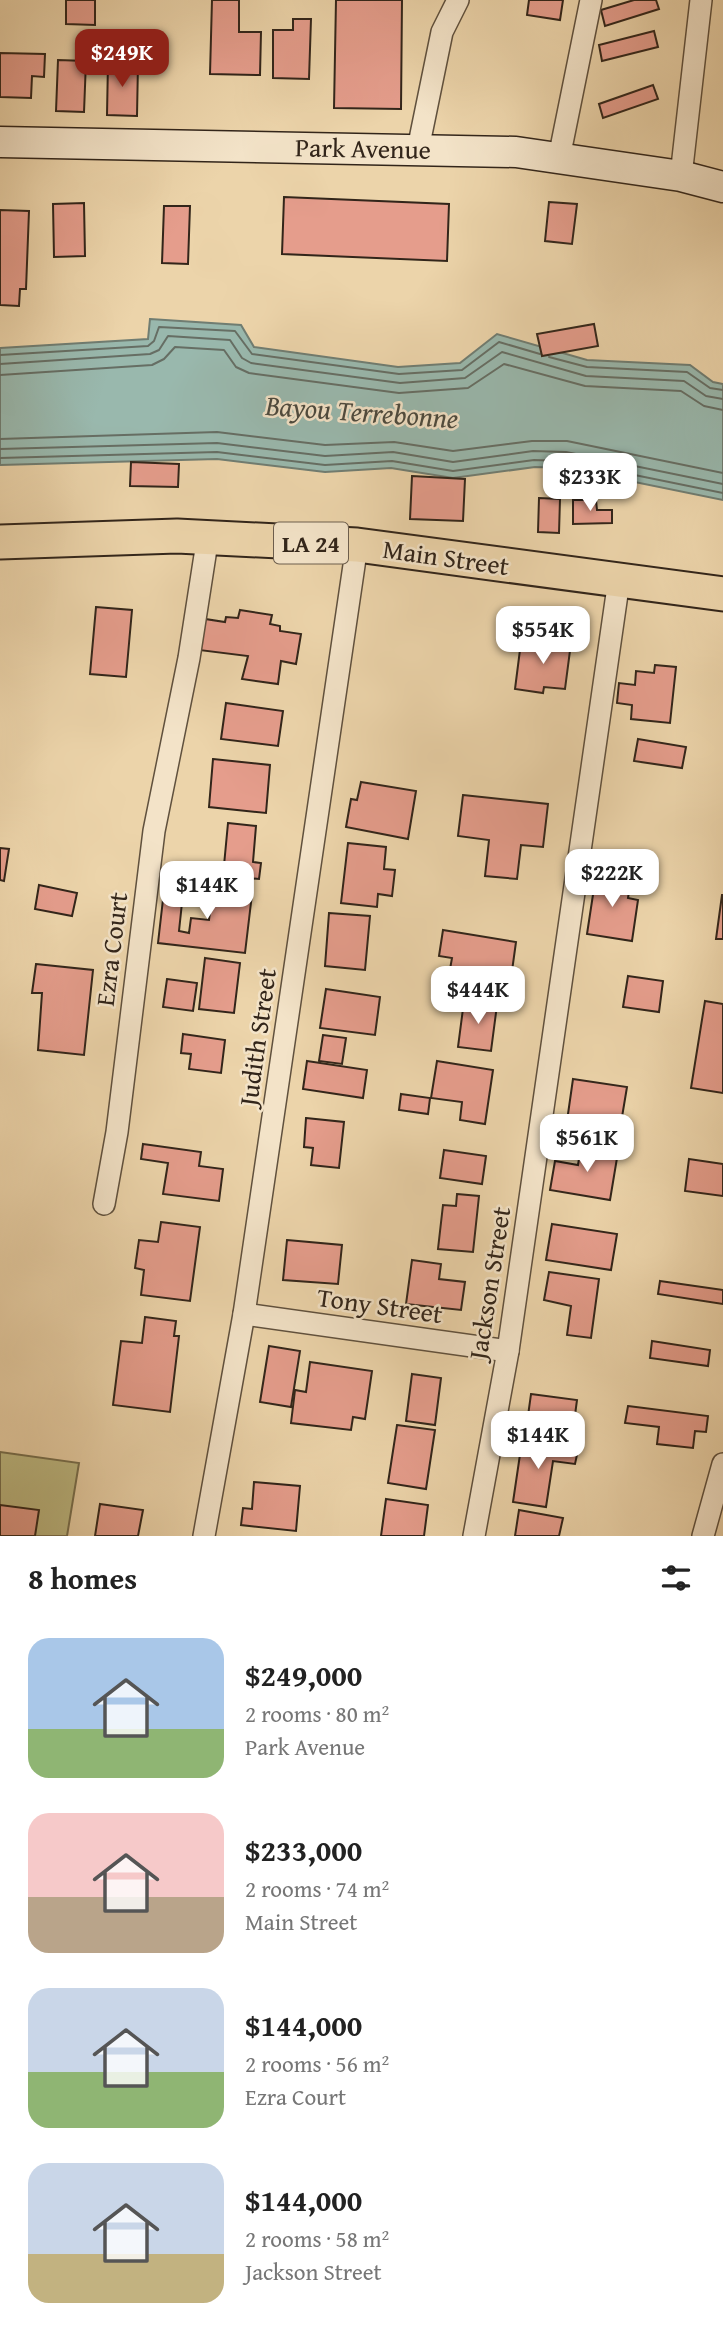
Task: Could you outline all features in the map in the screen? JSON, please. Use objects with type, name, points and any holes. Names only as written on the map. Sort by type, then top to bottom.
[{"type":"main road","name":"Park Avenue","points":[[0,142],[516,152],[681,176],[723,187]]},
{"type":"main road","name":"Main Street","points":[[0,541],[78,537],[208,536],[357,545],[723,594]]},
{"type":"street","points":[[418,149],[442,32],[445,0]]},
{"type":"street","points":[[442,32],[458,0]]},
{"type":"street","points":[[559,158],[591,0]]},
{"type":"street","points":[[681,176],[701,0]]},
{"type":"street","name":"Ezra Court","points":[[104,1204],[117,1132],[154,831],[189,658],[208,536]]},
{"type":"street","name":"Judith Street","points":[[204,1536],[244,1314],[357,545]]},
{"type":"street","name":"Jackson Street","points":[[474,1536],[508,1351],[619,580]]},
{"type":"street","name":"Tony Street","points":[[244,1314],[508,1351]]},
{"type":"street","points":[[703,1536],[723,1464]]},
{"type":"shaded area","points":[[0,1452],[79,1463],[67,1536],[0,1536]]},
{"type":"water","name":"Bayou Terrebonne","points":[[150,319],[241,325],[254,347],[398,367],[460,363],[497,334],[587,360],[690,365],[713,382],[723,384],[723,500],[566,468],[535,467],[453,478],[391,468],[325,472],[217,459],[0,465],[0,348],[148,339]]},
{"type":"building","points":[[66,0],[95,0],[95,25],[66,24]]},
{"type":"building","points":[[212,0],[239,0],[239,32],[261,32],[260,75],[210,74]]},
{"type":"building","points":[[336,0],[402,0],[401,109],[334,108]]},
{"type":"building","points":[[529,0],[563,0],[560,20],[527,15]]},
{"type":"building","points":[[634,0],[656,0],[659,9],[605,26],[601,10]]},
{"type":"building","points":[[293,19],[311,19],[309,79],[273,78],[273,30],[293,30]]},
{"type":"building","points":[[654,31],[658,47],[602,61],[599,45]]},
{"type":"building","points":[[0,53],[45,54],[44,77],[32,76],[31,98],[0,97]]},
{"type":"building","points":[[58,60],[86,61],[84,112],[56,111]]},
{"type":"building","points":[[108,62],[138,63],[137,116],[107,115]]},
{"type":"building","points":[[653,85],[658,99],[603,118],[599,104]]},
{"type":"building","points":[[284,197],[449,204],[447,261],[282,254]]},
{"type":"building","points":[[549,202],[577,204],[572,244],[545,241]]},
{"type":"building","points":[[84,203],[85,256],[54,257],[53,204]]},
{"type":"building","points":[[164,206],[190,206],[188,264],[162,263]]},
{"type":"building","points":[[0,210],[29,211],[26,289],[20,289],[19,306],[0,305]]},
{"type":"building","points":[[594,324],[598,346],[542,356],[537,334]]},
{"type":"building","points":[[131,462],[179,464],[178,487],[130,486]]},
{"type":"building","points":[[412,476],[465,479],[463,521],[410,519]]},
{"type":"building","points":[[539,498],[560,499],[559,533],[538,532]]},
{"type":"building","points":[[573,500],[596,500],[597,510],[612,510],[612,523],[573,524]]},
{"type":"building","points":[[96,607],[132,610],[126,677],[90,674]]},
{"type":"building","points":[[240,610],[272,615],[270,624],[280,626],[280,631],[301,634],[296,664],[281,661],[278,684],[242,679],[248,656],[199,650],[205,619],[225,622],[226,617],[238,618]]},
{"type":"building","points":[[540,639],[571,643],[565,689],[544,687],[543,693],[515,689],[521,642],[539,645]]},
{"type":"building","points":[[655,665],[676,667],[670,723],[631,719],[632,705],[617,703],[619,683],[635,685],[636,671],[654,673]]},
{"type":"building","points":[[226,703],[283,711],[278,746],[221,739]]},
{"type":"building","points":[[638,739],[686,747],[682,768],[634,761]]},
{"type":"building","points":[[213,759],[270,765],[266,813],[209,807]]},
{"type":"building","points":[[361,782],[416,791],[408,839],[346,827],[351,799],[357,800]]},
{"type":"building","points":[[463,795],[548,804],[543,847],[521,845],[517,879],[485,876],[489,840],[458,836]]},
{"type":"building","points":[[228,823],[256,826],[253,862],[261,863],[259,879],[223,876]]},
{"type":"building","points":[[348,843],[386,847],[384,869],[395,870],[392,896],[378,894],[377,907],[341,903]]},
{"type":"building","points":[[0,848],[9,849],[4,881],[0,880]]},
{"type":"building","points":[[596,875],[631,880],[628,898],[638,900],[632,941],[587,934]]},
{"type":"building","points":[[165,882],[184,884],[179,931],[189,933],[191,918],[209,920],[213,889],[252,894],[245,953],[158,943]]},
{"type":"building","points":[[39,885],[77,893],[72,916],[35,909]]},
{"type":"building","points":[[722,895],[723,939],[716,939]]},
{"type":"building","points":[[329,913],[370,916],[365,970],[325,966]]},
{"type":"building","points":[[443,930],[516,942],[512,971],[494,968],[492,982],[449,975],[452,958],[439,956]]},
{"type":"building","points":[[205,958],[240,963],[234,1013],[199,1009]]},
{"type":"building","points":[[36,964],[93,970],[84,1055],[38,1050],[42,993],[32,993]]},
{"type":"building","points":[[628,976],[663,981],[659,1012],[623,1007]]},
{"type":"building","points":[[167,979],[197,983],[193,1011],[163,1007]]},
{"type":"building","points":[[326,989],[380,997],[375,1035],[320,1028]]},
{"type":"building","points":[[464,1001],[497,1005],[491,1051],[458,1047]]},
{"type":"building","points":[[705,1001],[723,1004],[723,1093],[691,1088]]},
{"type":"building","points":[[183,1034],[225,1040],[221,1073],[189,1069],[191,1054],[181,1053]]},
{"type":"building","points":[[323,1035],[346,1038],[342,1064],[319,1061]]},
{"type":"building","points":[[307,1061],[367,1070],[363,1098],[303,1089]]},
{"type":"building","points":[[437,1061],[493,1070],[485,1124],[460,1120],[462,1102],[431,1098]]},
{"type":"building","points":[[573,1079],[627,1087],[621,1123],[595,1119],[593,1132],[566,1128]]},
{"type":"building","points":[[401,1094],[430,1098],[428,1114],[399,1110]]},
{"type":"building","points":[[306,1118],[344,1122],[339,1168],[311,1165],[313,1148],[304,1147]]},
{"type":"building","points":[[143,1144],[201,1152],[199,1166],[223,1169],[219,1201],[163,1194],[168,1163],[141,1159]]},
{"type":"building","points":[[581,1146],[618,1152],[610,1200],[550,1190],[555,1161],[578,1165]]},
{"type":"building","points":[[444,1150],[486,1156],[482,1184],[440,1178]]},
{"type":"building","points":[[689,1159],[723,1164],[723,1196],[685,1191]]},
{"type":"building","points":[[457,1194],[479,1196],[473,1252],[438,1249],[443,1205],[456,1206]]},
{"type":"building","points":[[161,1222],[200,1227],[190,1301],[141,1295],[144,1270],[135,1268],[139,1240],[158,1242]]},
{"type":"building","points":[[552,1224],[617,1234],[611,1270],[546,1260]]},
{"type":"building","points":[[287,1240],[342,1245],[338,1284],[283,1280]]},
{"type":"building","points":[[412,1260],[441,1264],[439,1279],[465,1282],[461,1310],[406,1304]]},
{"type":"building","points":[[549,1272],[599,1279],[591,1338],[567,1335],[571,1306],[544,1300]]},
{"type":"building","points":[[660,1281],[723,1290],[723,1304],[658,1294]]},
{"type":"building","points":[[145,1317],[176,1321],[174,1336],[179,1336],[170,1412],[113,1405],[121,1341],[142,1343]]},
{"type":"building","points":[[652,1341],[710,1350],[708,1366],[650,1358]]},
{"type":"building","points":[[269,1346],[300,1351],[291,1407],[260,1402]]},
{"type":"building","points":[[310,1362],[372,1371],[365,1419],[353,1417],[351,1430],[291,1423],[295,1390],[306,1392]]},
{"type":"building","points":[[412,1374],[441,1378],[435,1425],[406,1421]]},
{"type":"building","points":[[531,1394],[577,1400],[573,1430],[527,1423]]},
{"type":"building","points":[[628,1406],[708,1416],[706,1432],[695,1431],[693,1448],[657,1444],[659,1427],[625,1423]]},
{"type":"building","points":[[397,1425],[435,1430],[426,1489],[388,1483]]},
{"type":"building","points":[[522,1441],[578,1450],[575,1464],[553,1461],[546,1507],[513,1502]]},
{"type":"building","points":[[254,1482],[300,1486],[296,1531],[241,1525],[243,1508],[252,1509]]},
{"type":"building","points":[[386,1499],[428,1505],[424,1536],[381,1536]]},
{"type":"building","points":[[100,1504],[143,1510],[138,1536],[95,1536]]},
{"type":"building","points":[[0,1505],[39,1510],[35,1536],[0,1536]]},
{"type":"building","points":[[519,1510],[563,1518],[559,1536],[515,1536]]}]
